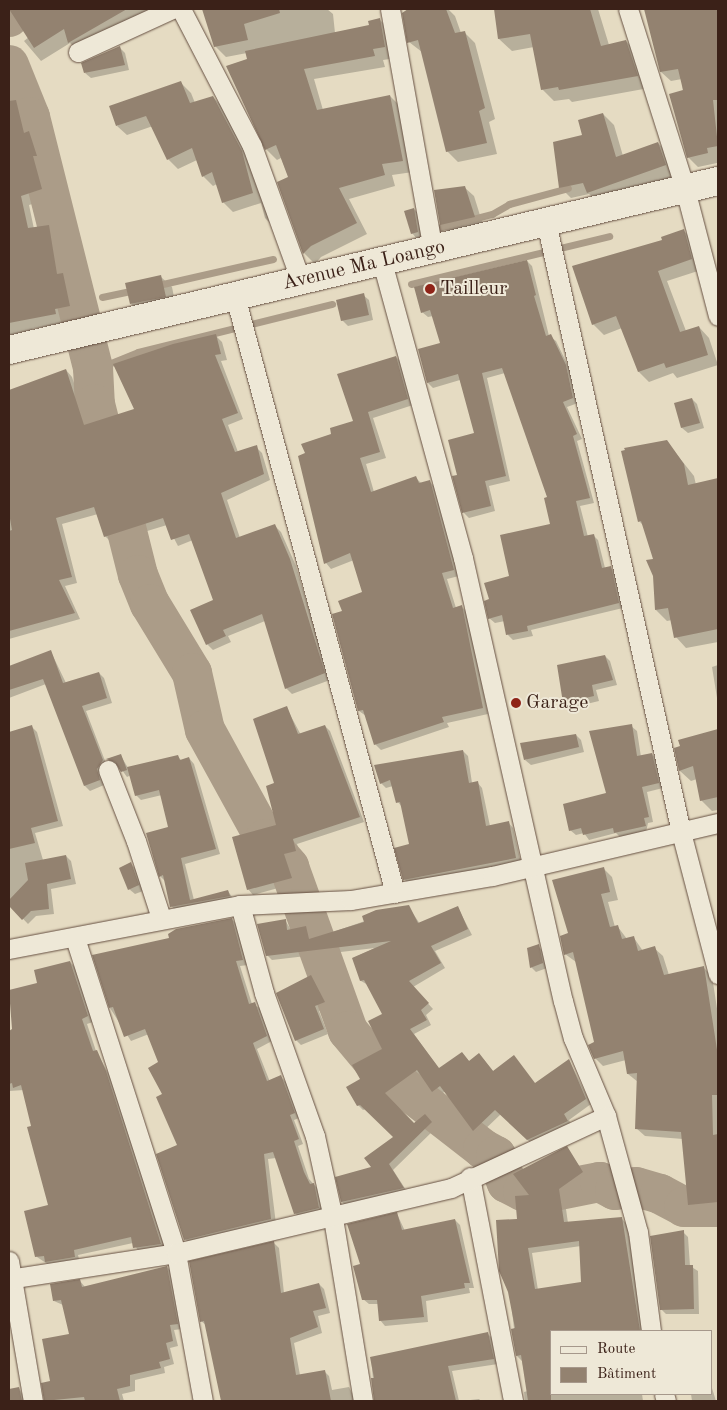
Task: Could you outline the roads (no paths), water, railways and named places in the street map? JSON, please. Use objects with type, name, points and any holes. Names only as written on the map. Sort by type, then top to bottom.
[{"type":"main road","name":"Avenue Ma Loango","points":[[9,350],[718,182]]},
{"type":"street","points":[[78,52],[172,9]]},
{"type":"street","points":[[181,9],[252,146],[301,281]]},
{"type":"street","points":[[390,9],[433,250]]},
{"type":"street","points":[[628,9],[685,189],[718,316]]},
{"type":"street","points":[[546,222],[681,832],[718,974]]},
{"type":"street","points":[[382,262],[463,558],[522,808],[531,866],[573,1038],[606,1116],[638,1232],[651,1330]]},
{"type":"street","points":[[235,296],[395,893]]},
{"type":"street","points":[[108,770],[136,841],[161,918]]},
{"type":"street","points":[[9,949],[75,938],[161,918],[240,905],[351,900],[492,876],[718,822]]},
{"type":"street","points":[[240,905],[264,993],[315,1136],[333,1218],[362,1401]]},
{"type":"street","points":[[75,938],[176,1253],[203,1401]]},
{"type":"street","points":[[32,1401],[10,1273],[176,1253],[333,1218],[450,1188],[470,1177],[606,1116]]},
{"type":"street","points":[[470,1177],[513,1401]]},
{"type":"waterway","points":[[9,17],[17,9]]},
{"type":"waterway","points":[[9,65],[30,117],[93,368],[95,404],[138,575],[150,604],[192,673],[205,730],[265,839],[289,867],[348,1031],[379,1068],[483,1149],[496,1156],[507,1183],[523,1191],[554,1191],[600,1182],[615,1190],[636,1187],[660,1194],[684,1207],[718,1207]]},
{"type":"waterway","points":[[433,226],[434,229],[492,214],[509,204],[568,188]]},
{"type":"waterway","points":[[411,284],[609,236]]},
{"type":"waterway","points":[[154,286],[273,259]]},
{"type":"waterway","points":[[102,297],[136,290]]},
{"type":"waterway","points":[[101,367],[138,352],[332,304]]},
{"type":"place","name":"Tailleur","points":[[430,289]]},
{"type":"place","name":"Garage","points":[[516,703]]}]
